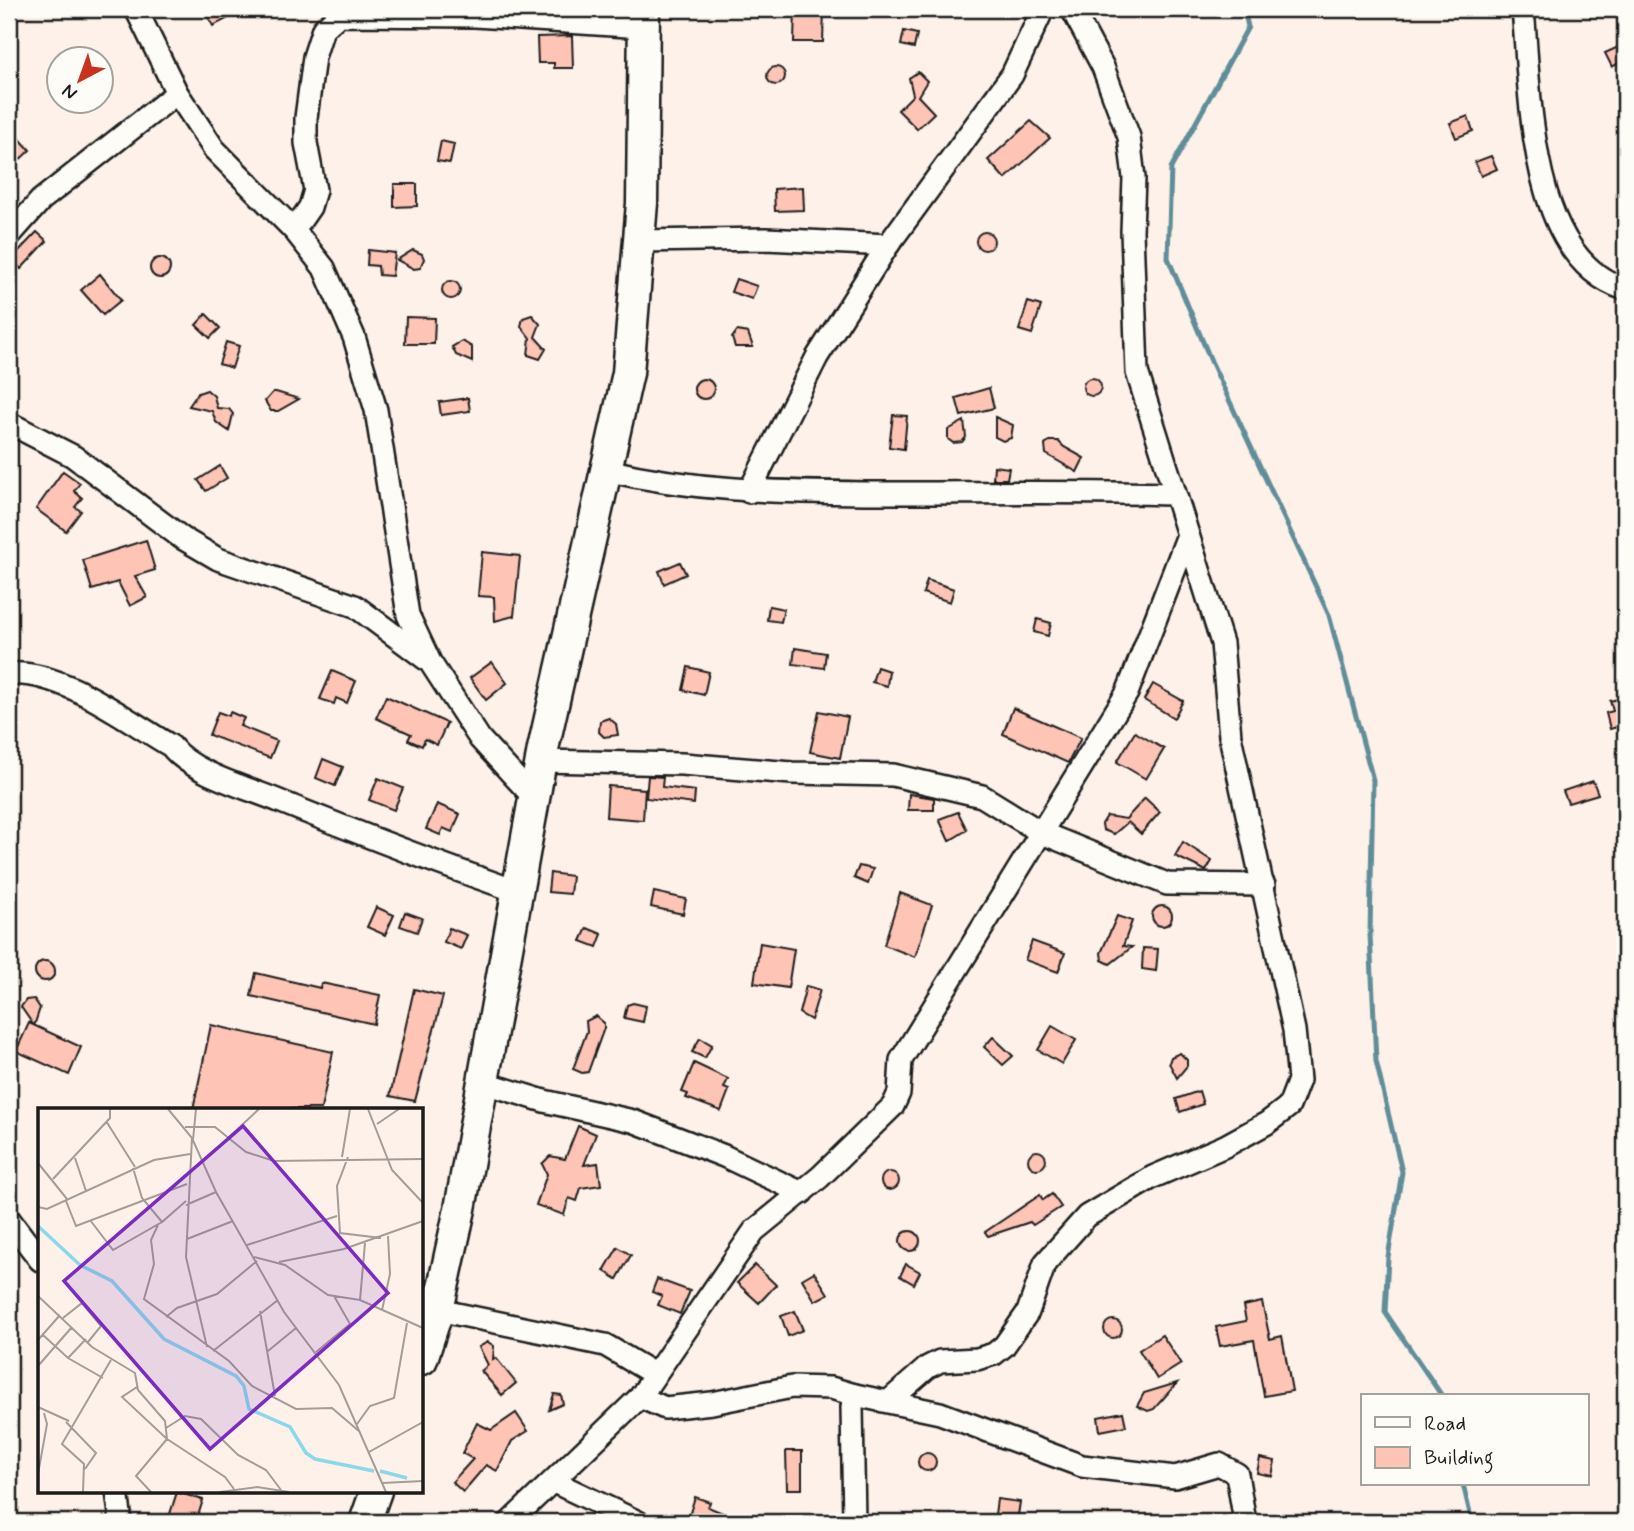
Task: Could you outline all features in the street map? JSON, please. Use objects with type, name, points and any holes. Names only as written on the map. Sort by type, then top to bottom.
[{"type":"street","points":[[136,9],[177,93],[227,164],[294,230],[324,268],[354,337],[376,410],[408,615],[430,662],[480,739],[534,799]]},
{"type":"street","points":[[749,492],[817,356],[888,245],[1012,75],[1043,9]]},
{"type":"street","points":[[889,1401],[928,1367],[940,1361],[977,1359],[994,1354],[1004,1346],[1028,1312],[1045,1263],[1087,1216],[1153,1177],[1225,1146],[1267,1123],[1289,1106],[1298,1080],[1294,1030],[1264,885],[1251,843],[1230,736],[1222,643],[1137,372],[1134,178],[1129,137],[1103,67],[1072,9]]},
{"type":"street","points":[[1523,9],[1535,139],[1547,195],[1564,240],[1592,272],[1625,289]]},
{"type":"street","points":[[294,230],[310,206],[315,190],[306,143],[306,118],[314,57],[323,29],[339,15],[644,18],[639,241],[628,373],[541,761],[460,1209],[438,1310],[424,1353]]},
{"type":"street","points":[[9,236],[41,200],[177,93]]},
{"type":"street","points":[[639,241],[766,239],[888,245]]},
{"type":"street","points":[[9,422],[74,456],[182,538],[218,559],[355,606],[430,662]]},
{"type":"street","points":[[606,470],[662,483],[749,492],[1060,491],[1174,494]]},
{"type":"street","points":[[510,1522],[640,1397],[754,1231],[769,1216],[802,1193],[893,1106],[899,1093],[901,1060],[1127,693],[1188,535]]},
{"type":"street","points":[[9,674],[26,673],[67,686],[171,746],[184,760],[223,778],[434,862],[519,892]]},
{"type":"street","points":[[541,761],[682,764],[792,773],[893,775],[982,796],[1042,833],[1167,884],[1264,885]]},
{"type":"street","points":[[482,1082],[544,1101],[633,1121],[724,1156],[802,1193]]},
{"type":"street","points":[[9,1219],[38,1257]]},
{"type":"street","points":[[438,1310],[605,1345],[654,1374]]},
{"type":"street","points":[[640,1397],[665,1408],[712,1403],[792,1387],[831,1388],[940,1413],[1082,1466],[1175,1477],[1219,1464],[1237,1475],[1245,1522]]},
{"type":"street","points":[[854,1522],[852,1407],[855,1395]]},
{"type":"street","points":[[554,1482],[638,1522]]},
{"type":"street","points":[[117,1492],[121,1522]]},
{"type":"street","points":[[365,1522],[376,1492]]},
{"type":"building","points":[[204,9],[246,9],[213,26]]},
{"type":"building","points":[[795,9],[824,9],[823,42],[794,42]]},
{"type":"building","points":[[904,31],[917,34],[914,48],[901,45]]},
{"type":"building","points":[[572,36],[573,68],[554,68],[554,63],[538,63],[537,37]]},
{"type":"building","points":[[1625,44],[1625,60],[1612,67],[1605,53]]},
{"type":"building","points":[[772,67],[780,67],[785,76],[783,83],[772,85],[767,80],[767,72]]},
{"type":"building","points":[[918,72],[927,81],[918,96],[934,113],[917,129],[898,110],[913,95],[909,78]]},
{"type":"building","points":[[1468,116],[1473,131],[1456,138],[1450,123]]},
{"type":"building","points":[[1031,121],[1050,138],[1005,179],[988,160]]},
{"type":"building","points":[[9,127],[30,150],[9,170]]},
{"type":"building","points":[[441,141],[454,144],[450,163],[437,161]]},
{"type":"building","points":[[1491,156],[1497,169],[1481,176],[1475,162]]},
{"type":"building","points":[[394,184],[417,184],[417,206],[394,207]]},
{"type":"building","points":[[803,187],[804,210],[775,211],[774,189]]},
{"type":"building","points":[[37,232],[47,241],[21,269],[11,259]]},
{"type":"building","points":[[981,232],[989,232],[994,241],[992,248],[981,250],[976,245],[976,237]]},
{"type":"building","points":[[368,250],[395,253],[392,276],[379,275],[378,266],[367,265]]},
{"type":"building","points":[[413,250],[422,254],[424,259],[420,268],[414,269],[397,260]]},
{"type":"building","points":[[160,258],[167,261],[170,268],[167,275],[160,278],[153,275],[150,268],[153,261]]},
{"type":"building","points":[[100,274],[121,300],[103,315],[81,290]]},
{"type":"building","points":[[736,279],[757,286],[752,299],[731,292]]},
{"type":"building","points":[[447,281],[455,281],[460,290],[458,297],[447,299],[442,294],[442,286]]},
{"type":"building","points":[[1028,302],[1041,306],[1032,334],[1019,330]]},
{"type":"building","points":[[206,314],[220,328],[210,338],[196,325]]},
{"type":"building","points":[[532,315],[540,324],[535,337],[546,349],[540,359],[528,355],[530,338],[521,326],[523,318]]},
{"type":"building","points":[[406,317],[435,318],[434,344],[405,344]]},
{"type":"building","points":[[737,331],[748,333],[753,347],[735,347],[732,338]]},
{"type":"building","points":[[462,341],[472,347],[472,362],[456,355],[452,347]]},
{"type":"building","points":[[226,342],[239,346],[232,368],[219,364]]},
{"type":"building","points":[[1088,378],[1096,378],[1101,387],[1099,394],[1088,396],[1083,391],[1083,383]]},
{"type":"building","points":[[704,379],[711,382],[714,389],[711,396],[704,399],[697,396],[694,389],[697,382]]},
{"type":"building","points":[[989,388],[994,408],[961,416],[956,398]]},
{"type":"building","points":[[207,390],[214,396],[217,408],[229,409],[233,414],[229,431],[216,422],[212,411],[189,406],[198,393]]},
{"type":"building","points":[[273,392],[299,399],[278,411],[271,411],[265,401]]},
{"type":"building","points":[[468,398],[470,411],[441,415],[439,402]]},
{"type":"building","points":[[893,415],[907,416],[904,449],[889,447]]},
{"type":"building","points":[[995,417],[1013,425],[1011,438],[1003,441],[995,437]]},
{"type":"building","points":[[964,421],[966,437],[962,442],[953,443],[948,439],[948,430]]},
{"type":"building","points":[[1049,441],[1058,441],[1084,458],[1077,472],[1046,454],[1045,445]]},
{"type":"building","points":[[220,466],[227,478],[206,491],[198,480]]},
{"type":"building","points":[[994,466],[1009,468],[1007,479],[993,479]]},
{"type":"building","points":[[63,471],[80,483],[74,491],[82,498],[75,507],[81,511],[66,531],[36,509]]},
{"type":"building","points":[[146,540],[155,570],[135,576],[147,597],[130,606],[118,582],[92,590],[83,560]]},
{"type":"building","points":[[482,552],[520,556],[514,616],[495,621],[494,597],[478,596]]},
{"type":"building","points":[[680,562],[686,574],[664,584],[659,571]]},
{"type":"building","points":[[927,580],[954,589],[950,602],[923,593]]},
{"type":"building","points":[[769,606],[784,609],[781,622],[767,620]]},
{"type":"building","points":[[1037,619],[1051,623],[1048,636],[1034,632]]},
{"type":"building","points":[[795,648],[826,653],[824,668],[793,664]]},
{"type":"building","points":[[492,662],[507,683],[486,700],[470,678]]},
{"type":"building","points":[[688,667],[709,672],[704,695],[683,690]]},
{"type":"building","points":[[877,667],[889,671],[887,686],[872,682]]},
{"type":"building","points":[[332,671],[356,681],[347,703],[336,698],[334,704],[320,699]]},
{"type":"building","points":[[1153,684],[1183,701],[1174,718],[1144,700]]},
{"type":"building","points":[[386,696],[447,723],[437,745],[425,739],[422,746],[408,740],[411,734],[376,718]]},
{"type":"building","points":[[1625,697],[1625,739],[1621,740],[1617,727],[1610,729],[1606,713],[1613,711],[1610,701]]},
{"type":"building","points":[[1013,708],[1081,738],[1068,763],[1003,734]]},
{"type":"building","points":[[819,711],[848,717],[840,758],[810,752]]},
{"type":"building","points":[[218,712],[229,716],[230,712],[244,718],[240,726],[277,741],[270,758],[209,735]]},
{"type":"building","points":[[609,718],[616,724],[618,735],[604,737],[599,732],[600,721]]},
{"type":"building","points":[[1135,732],[1164,749],[1146,779],[1117,762]]},
{"type":"building","points":[[323,759],[343,767],[335,786],[316,778]]},
{"type":"building","points":[[648,776],[663,777],[662,787],[695,791],[694,804],[646,798]]},
{"type":"building","points":[[378,778],[403,788],[394,810],[369,800]]},
{"type":"building","points":[[1593,781],[1598,794],[1568,803],[1563,791]]},
{"type":"building","points":[[608,786],[645,789],[643,820],[606,817]]},
{"type":"building","points":[[909,794],[934,798],[934,810],[908,810]]},
{"type":"building","points":[[1145,798],[1160,812],[1141,834],[1128,822],[1114,834],[1103,830],[1102,824],[1107,816],[1126,819]]},
{"type":"building","points":[[437,804],[460,814],[452,832],[443,828],[440,835],[426,829]]},
{"type":"building","points":[[958,812],[967,830],[949,841],[939,819]]},
{"type":"building","points":[[1183,842],[1212,861],[1206,871],[1175,856]]},
{"type":"building","points":[[859,866],[873,869],[868,884],[854,878]]},
{"type":"building","points":[[550,873],[572,876],[570,894],[548,892]]},
{"type":"building","points":[[654,892],[686,899],[683,914],[651,907]]},
{"type":"building","points":[[900,893],[932,905],[915,957],[884,945]]},
{"type":"building","points":[[1162,906],[1169,909],[1172,916],[1169,923],[1162,926],[1155,923],[1152,916],[1155,909]]},
{"type":"building","points":[[376,907],[394,915],[385,935],[367,927]]},
{"type":"building","points":[[405,912],[422,918],[417,932],[400,926]]},
{"type":"building","points":[[1117,916],[1132,921],[1123,946],[1132,947],[1110,964],[1102,960],[1101,953]]},
{"type":"building","points":[[449,928],[467,935],[461,949],[444,942]]},
{"type":"building","points":[[587,928],[602,934],[597,947],[581,941]]},
{"type":"building","points":[[1032,941],[1065,953],[1058,972],[1025,960]]},
{"type":"building","points":[[760,943],[794,949],[788,988],[754,983]]},
{"type":"building","points":[[1143,948],[1158,949],[1156,971],[1142,969]]},
{"type":"building","points":[[45,961],[52,964],[55,971],[52,978],[45,981],[38,978],[35,971],[38,964]]},
{"type":"building","points":[[256,973],[320,988],[321,983],[380,995],[374,1024],[251,996]]},
{"type":"building","points":[[806,986],[820,990],[811,1020],[799,1013]]},
{"type":"building","points":[[414,989],[443,996],[415,1101],[390,1096]]},
{"type":"building","points":[[34,999],[40,1008],[34,1026],[21,1007],[26,1000]]},
{"type":"building","points":[[633,1003],[646,1006],[643,1022],[624,1018],[627,1005]]},
{"type":"building","points":[[596,1016],[604,1023],[604,1028],[588,1072],[582,1073],[573,1069],[587,1031],[586,1021]]},
{"type":"building","points":[[29,1023],[81,1047],[69,1075],[16,1051]]},
{"type":"building","points":[[211,1025],[333,1052],[321,1108],[193,1108]]},
{"type":"building","points":[[1052,1026],[1076,1040],[1062,1064],[1038,1050]]},
{"type":"building","points":[[993,1037],[1013,1056],[1003,1065],[984,1047]]},
{"type":"building","points":[[700,1038],[712,1045],[705,1058],[692,1052]]},
{"type":"building","points":[[1180,1053],[1187,1060],[1187,1066],[1177,1078],[1169,1063],[1171,1057]]},
{"type":"building","points":[[694,1063],[728,1079],[724,1088],[729,1090],[721,1111],[686,1098],[688,1094],[682,1092]]},
{"type":"building","points":[[1199,1091],[1203,1104],[1180,1112],[1176,1099]]},
{"type":"building","points":[[578,1126],[596,1134],[584,1165],[598,1163],[601,1185],[581,1188],[577,1201],[569,1198],[564,1215],[536,1205],[547,1174],[542,1164],[550,1156],[565,1159]]},
{"type":"building","points":[[1033,1151],[1041,1151],[1046,1160],[1044,1167],[1033,1169],[1028,1164],[1028,1156]]},
{"type":"building","points":[[886,1172],[894,1172],[899,1181],[897,1188],[886,1190],[881,1185],[881,1177]]},
{"type":"building","points":[[1052,1194],[1061,1207],[1033,1225],[1030,1222],[988,1236],[985,1232],[1040,1195],[1043,1200]]},
{"type":"building","points":[[910,1231],[917,1234],[920,1241],[917,1248],[910,1251],[903,1248],[900,1241],[903,1234]]},
{"type":"building","points":[[618,1247],[631,1255],[617,1279],[604,1271]]},
{"type":"building","points":[[906,1264],[920,1272],[914,1284],[900,1276]]},
{"type":"building","points":[[755,1265],[776,1285],[759,1303],[737,1283]]},
{"type":"building","points":[[814,1272],[828,1294],[815,1301],[802,1279]]},
{"type":"building","points":[[657,1279],[690,1291],[680,1314],[658,1305],[662,1296],[652,1292]]},
{"type":"building","points":[[1262,1302],[1270,1339],[1282,1336],[1292,1391],[1264,1396],[1254,1340],[1220,1346],[1216,1327],[1246,1321],[1243,1306]]},
{"type":"building","points":[[795,1311],[803,1330],[788,1336],[781,1316]]},
{"type":"building","points":[[1109,1320],[1117,1320],[1122,1329],[1120,1336],[1109,1338],[1104,1333],[1104,1325]]},
{"type":"building","points":[[1162,1335],[1181,1364],[1157,1379],[1139,1350]]},
{"type":"building","points":[[488,1342],[494,1346],[493,1360],[496,1358],[516,1383],[502,1395],[481,1371],[488,1365],[479,1347]]},
{"type":"building","points":[[1177,1383],[1154,1409],[1148,1411],[1137,1406],[1144,1393]]},
{"type":"building","points":[[554,1394],[561,1395],[563,1404],[549,1410]]},
{"type":"building","points":[[1123,1412],[1126,1426],[1100,1431],[1098,1417]]},
{"type":"building","points":[[516,1413],[528,1431],[512,1441],[497,1471],[486,1465],[463,1492],[452,1482],[473,1459],[462,1453],[477,1423],[491,1430]]},
{"type":"building","points":[[786,1451],[802,1451],[802,1489],[787,1489]]},
{"type":"building","points":[[923,1453],[931,1453],[936,1462],[934,1469],[923,1471],[918,1466],[918,1458]]},
{"type":"building","points":[[1260,1458],[1275,1461],[1272,1476],[1257,1473]]},
{"type":"building","points":[[177,1492],[203,1500],[196,1522],[169,1517]]},
{"type":"building","points":[[695,1497],[710,1502],[708,1507],[745,1522],[687,1522]]},
{"type":"building","points":[[997,1499],[1020,1502],[1017,1522],[994,1522]]},
{"type":"waterway","points":[[1244,9],[1248,27],[1171,168],[1168,258],[1211,361],[1329,615],[1373,780],[1370,934],[1376,1061],[1402,1172],[1388,1257],[1385,1312],[1441,1394]]},
{"type":"waterway","points":[[1463,1486],[1472,1522]]}]
